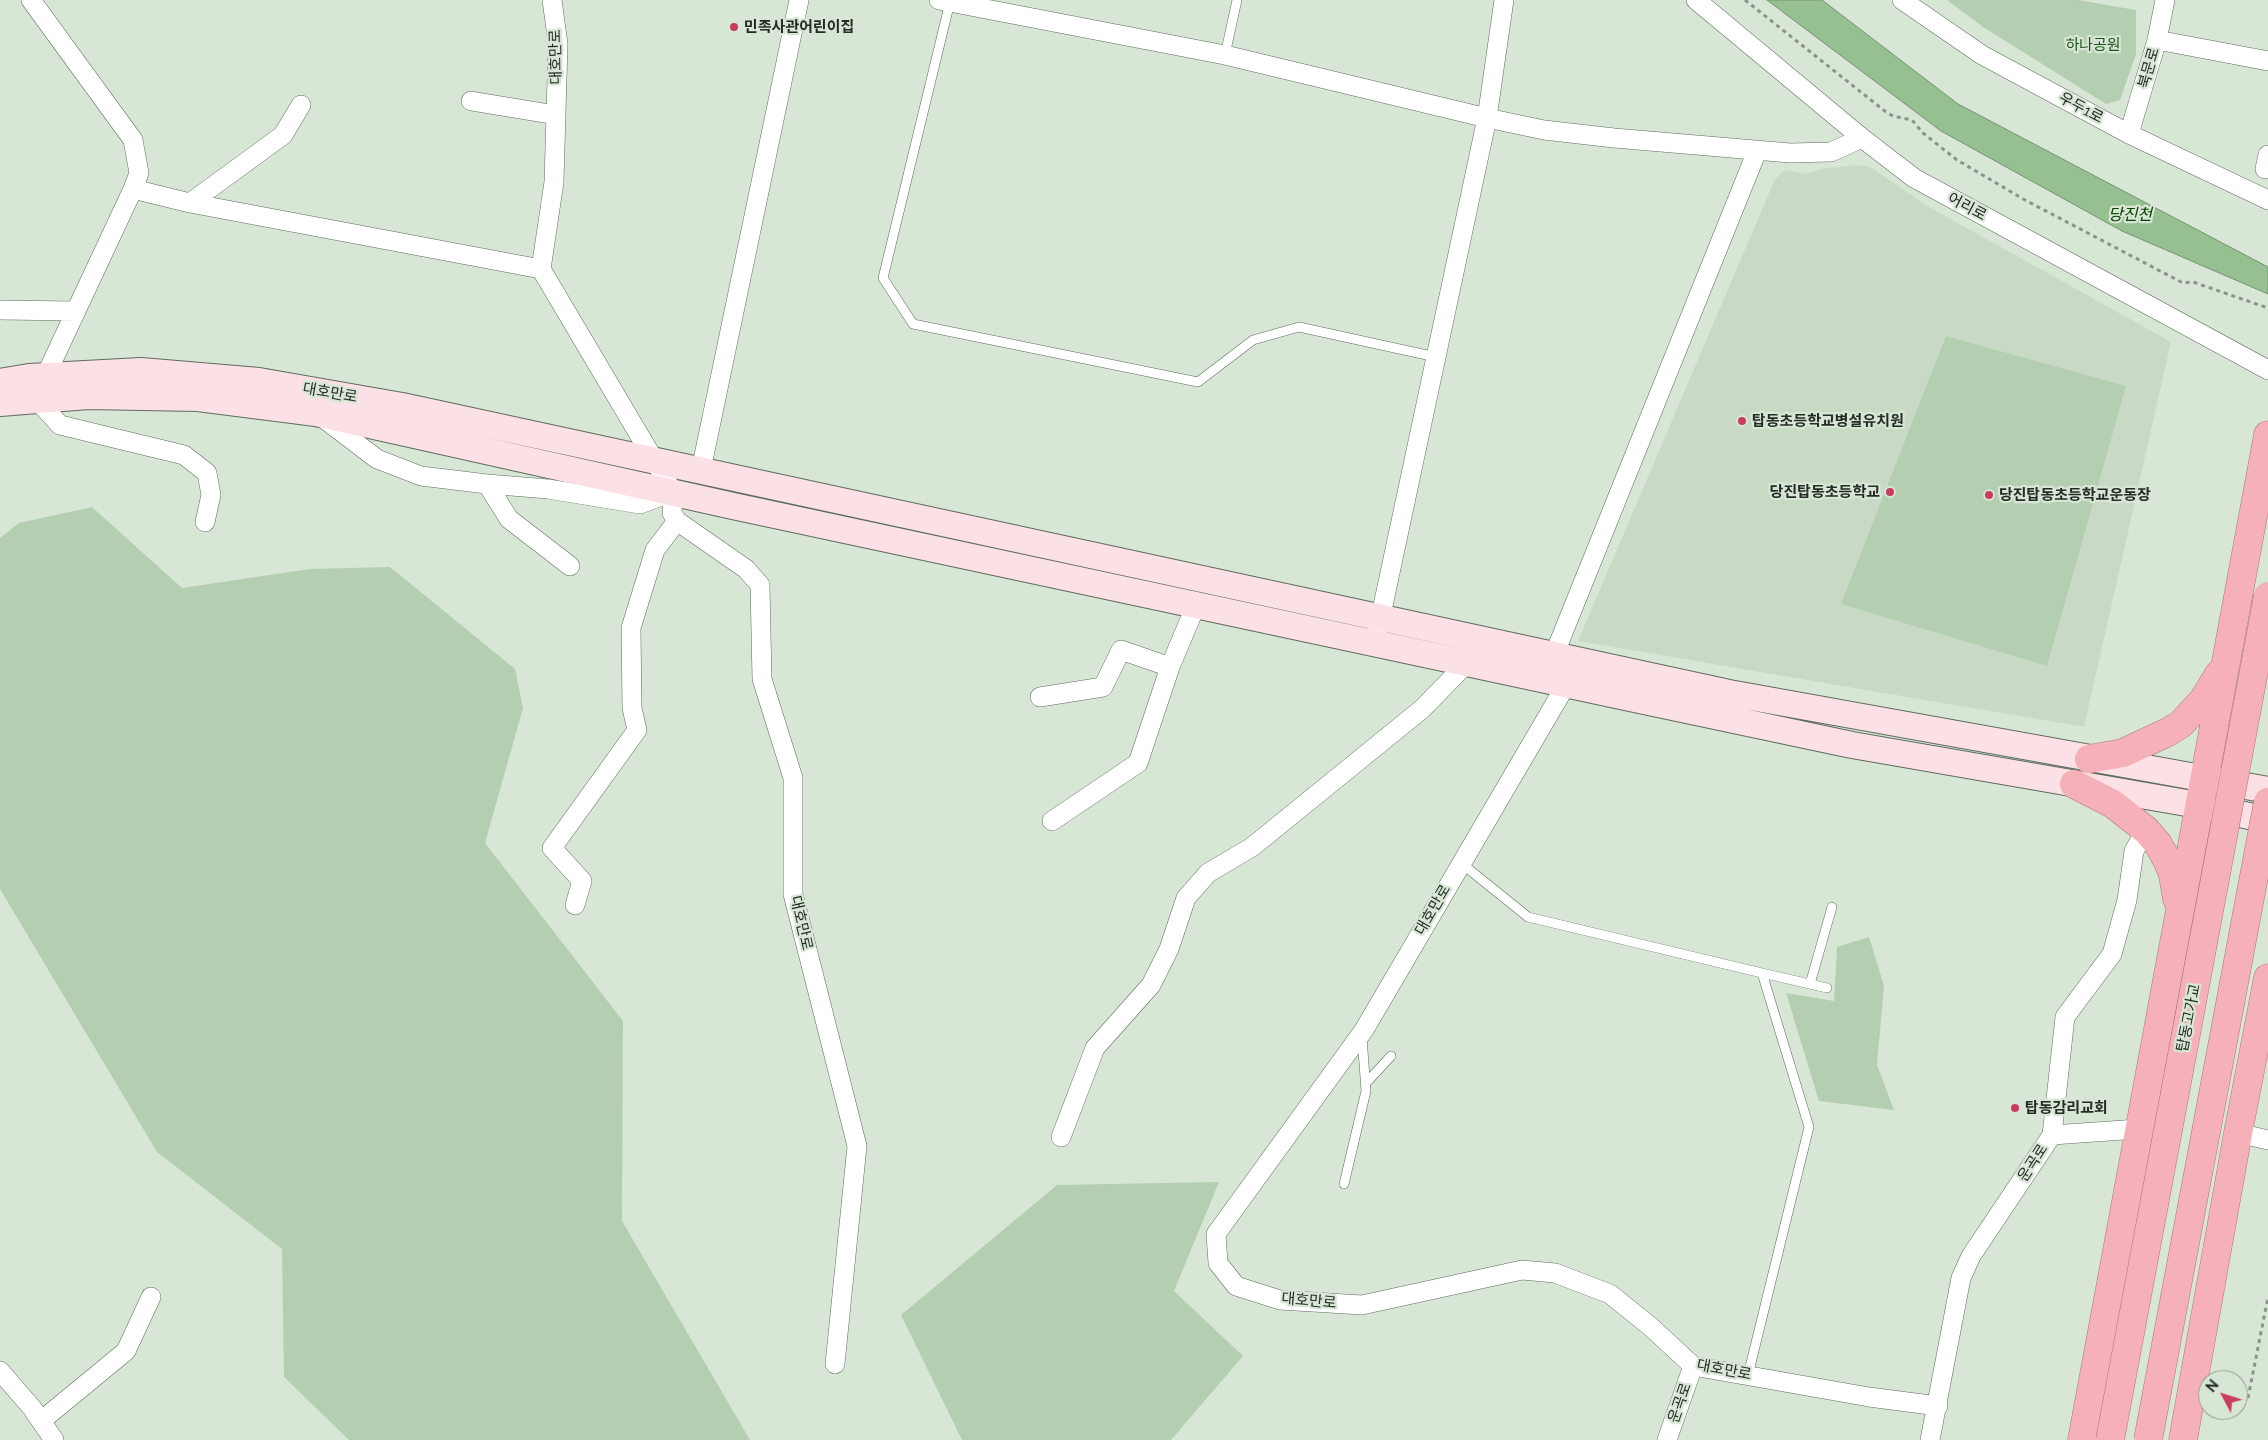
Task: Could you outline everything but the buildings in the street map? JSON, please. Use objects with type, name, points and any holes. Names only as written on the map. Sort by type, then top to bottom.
[{"type":"highway","points":[[2082,1440],[2138,1129],[2268,435]]},
{"type":"highway","name":"탑동고가교","points":[[2110,1440],[2268,596]]},
{"type":"highway","points":[[2089,759],[2116,754],[2138,747],[2181,724],[2212,688],[2227,654]]},
{"type":"highway","points":[[2074,784],[2113,804],[2146,830],[2158,844],[2173,875],[2177,902],[2176,934]]},
{"type":"highway","points":[[2148,1440],[2268,802]]},
{"type":"highway","points":[[2183,1440],[2268,978]]},
{"type":"main road","name":"대호만로","points":[[0,382],[46,375],[141,371],[259,381],[402,406],[1729,693],[2268,790]]},
{"type":"main road","name":"대호만로","points":[[0,403],[88,396],[198,398],[316,413],[674,509]]},
{"type":"main road","points":[[674,509],[1196,605],[1852,745],[2198,805],[2268,820]]},
{"type":"street","points":[[31,0],[133,140],[139,173],[46,375]]},
{"type":"street","name":"대호만로","points":[[552,0],[558,44],[554,182],[541,269],[655,460],[674,509],[746,569],[760,585],[762,679],[793,778],[793,894],[856,1146],[835,1364]]},
{"type":"street","points":[[701,470],[799,0]]},
{"type":"street","points":[[1375,644],[1487,118],[1504,0]]},
{"type":"street","name":"어리로","points":[[1696,0],[1862,138],[1914,178],[2268,370]]},
{"type":"street","name":"우두1로","points":[[1902,0],[1982,55],[2130,134],[2268,200]]},
{"type":"street","name":"북문로","points":[[2130,134],[2157,40],[2165,0]]},
{"type":"street","points":[[945,1],[1225,55],[1544,130],[1758,151],[1831,152],[1862,138]]},
{"type":"street","points":[[2157,40],[2268,61]]},
{"type":"street","points":[[471,101],[556,115]]},
{"type":"street","points":[[190,203],[283,135],[301,105]]},
{"type":"street","points":[[1554,655],[1758,151]]},
{"type":"street","points":[[133,189],[190,203],[541,269]]},
{"type":"street","points":[[0,310],[76,311]]},
{"type":"street","points":[[37,400],[60,425],[184,455],[207,473],[211,495],[205,522]]},
{"type":"street","name":"대호만로","points":[[316,413],[377,459],[421,476],[548,489],[674,509]]},
{"type":"street","points":[[487,484],[509,519],[570,566]]},
{"type":"street","points":[[575,906],[582,881],[552,848],[637,730],[632,708],[631,628],[654,550],[674,509]]},
{"type":"street","points":[[1052,821],[1138,762],[1170,667],[1196,605]]},
{"type":"street","points":[[1040,697],[1103,687],[1121,650],[1170,667]]},
{"type":"street","points":[[1061,1137],[1095,1048],[1151,985],[1169,949],[1186,898],[1208,873],[1252,847],[1422,708],[1467,663]]},
{"type":"street","name":"대호만로","points":[[1566,685],[1362,1032],[1216,1234],[1218,1264],[1236,1286],[1280,1300],[1362,1305],[1522,1270],[1554,1273],[1610,1294],[1651,1327],[1693,1366],[1869,1397],[1938,1406]]},
{"type":"street","name":"운곡로","points":[[1930,1440],[1961,1278],[1972,1256],[2052,1135],[2065,1018],[2112,954],[2127,900],[2134,851],[2146,830]]},
{"type":"street","points":[[2052,1135],[2138,1129]]},
{"type":"street","points":[[2238,1133],[2268,1140]]},
{"type":"street","points":[[41,1421],[126,1351],[151,1297]]},
{"type":"street","name":"운곡로","points":[[1667,1440],[1693,1366]]},
{"type":"street","points":[[0,1371],[54,1440]]},
{"type":"lane","points":[[1225,55],[1237,0]]},
{"type":"lane","points":[[945,1],[884,278],[913,324],[1198,382],[1253,340],[1299,327],[1436,358]]},
{"type":"lane","points":[[1460,863],[1528,917],[1827,988]]},
{"type":"lane","points":[[1810,984],[1832,907]]},
{"type":"lane","points":[[1748,1375],[1809,1127],[1762,973]]},
{"type":"lane","points":[[1344,1184],[1366,1091],[1362,1032]]},
{"type":"lane","points":[[1366,1083],[1391,1056]]},
{"type":"path","points":[[1745,0],[1886,112],[1893,116],[1912,120],[1923,133],[1957,160],[2025,200],[2183,283],[2193,282],[2268,308]]},
{"type":"path","points":[[2248,1398],[2268,1297]]},
{"type":"shaded area","name":"당진탑동초등학교","points":[[1856,165],[1870,167],[1929,207],[2171,342],[2084,727],[1578,641],[1775,179],[1785,170],[1807,174],[1822,169]]},
{"type":"green space","name":"하나공원","points":[[1947,0],[2078,0],[2136,10],[2136,54],[2120,100],[2106,104],[1983,27]]},
{"type":"green space","name":"당진탑동초등학교운동장","points":[[1946,336],[2126,386],[2047,666],[1841,604]]},
{"type":"green space","points":[[92,507],[182,588],[310,569],[390,567],[515,669],[523,708],[485,843],[623,1021],[622,1221],[750,1440],[349,1440],[284,1377],[282,1249],[157,1152],[0,889],[0,538],[19,523]]},
{"type":"green space","points":[[1869,937],[1884,986],[1877,1065],[1894,1110],[1819,1101],[1786,993],[1834,1001],[1837,947]]},
{"type":"green space","points":[[1219,1182],[1174,1291],[1243,1356],[1171,1440],[962,1440],[901,1315],[1057,1185]]},
{"type":"water","name":"당진천","points":[[1767,0],[1822,0],[1958,104],[2268,267],[2268,294],[2122,231],[1941,131]]},
{"type":"place","name":"민족사관어린이집","points":[[734,27]]},
{"type":"place","name":"탑동초등학교병설유치원","points":[[1742,421]]},
{"type":"place","name":"당진탑동초등학교","points":[[1890,492]]},
{"type":"place","name":"당진탑동초등학교운동장","points":[[1989,495]]},
{"type":"place","name":"탑동감리교회","points":[[2015,1108]]}]
